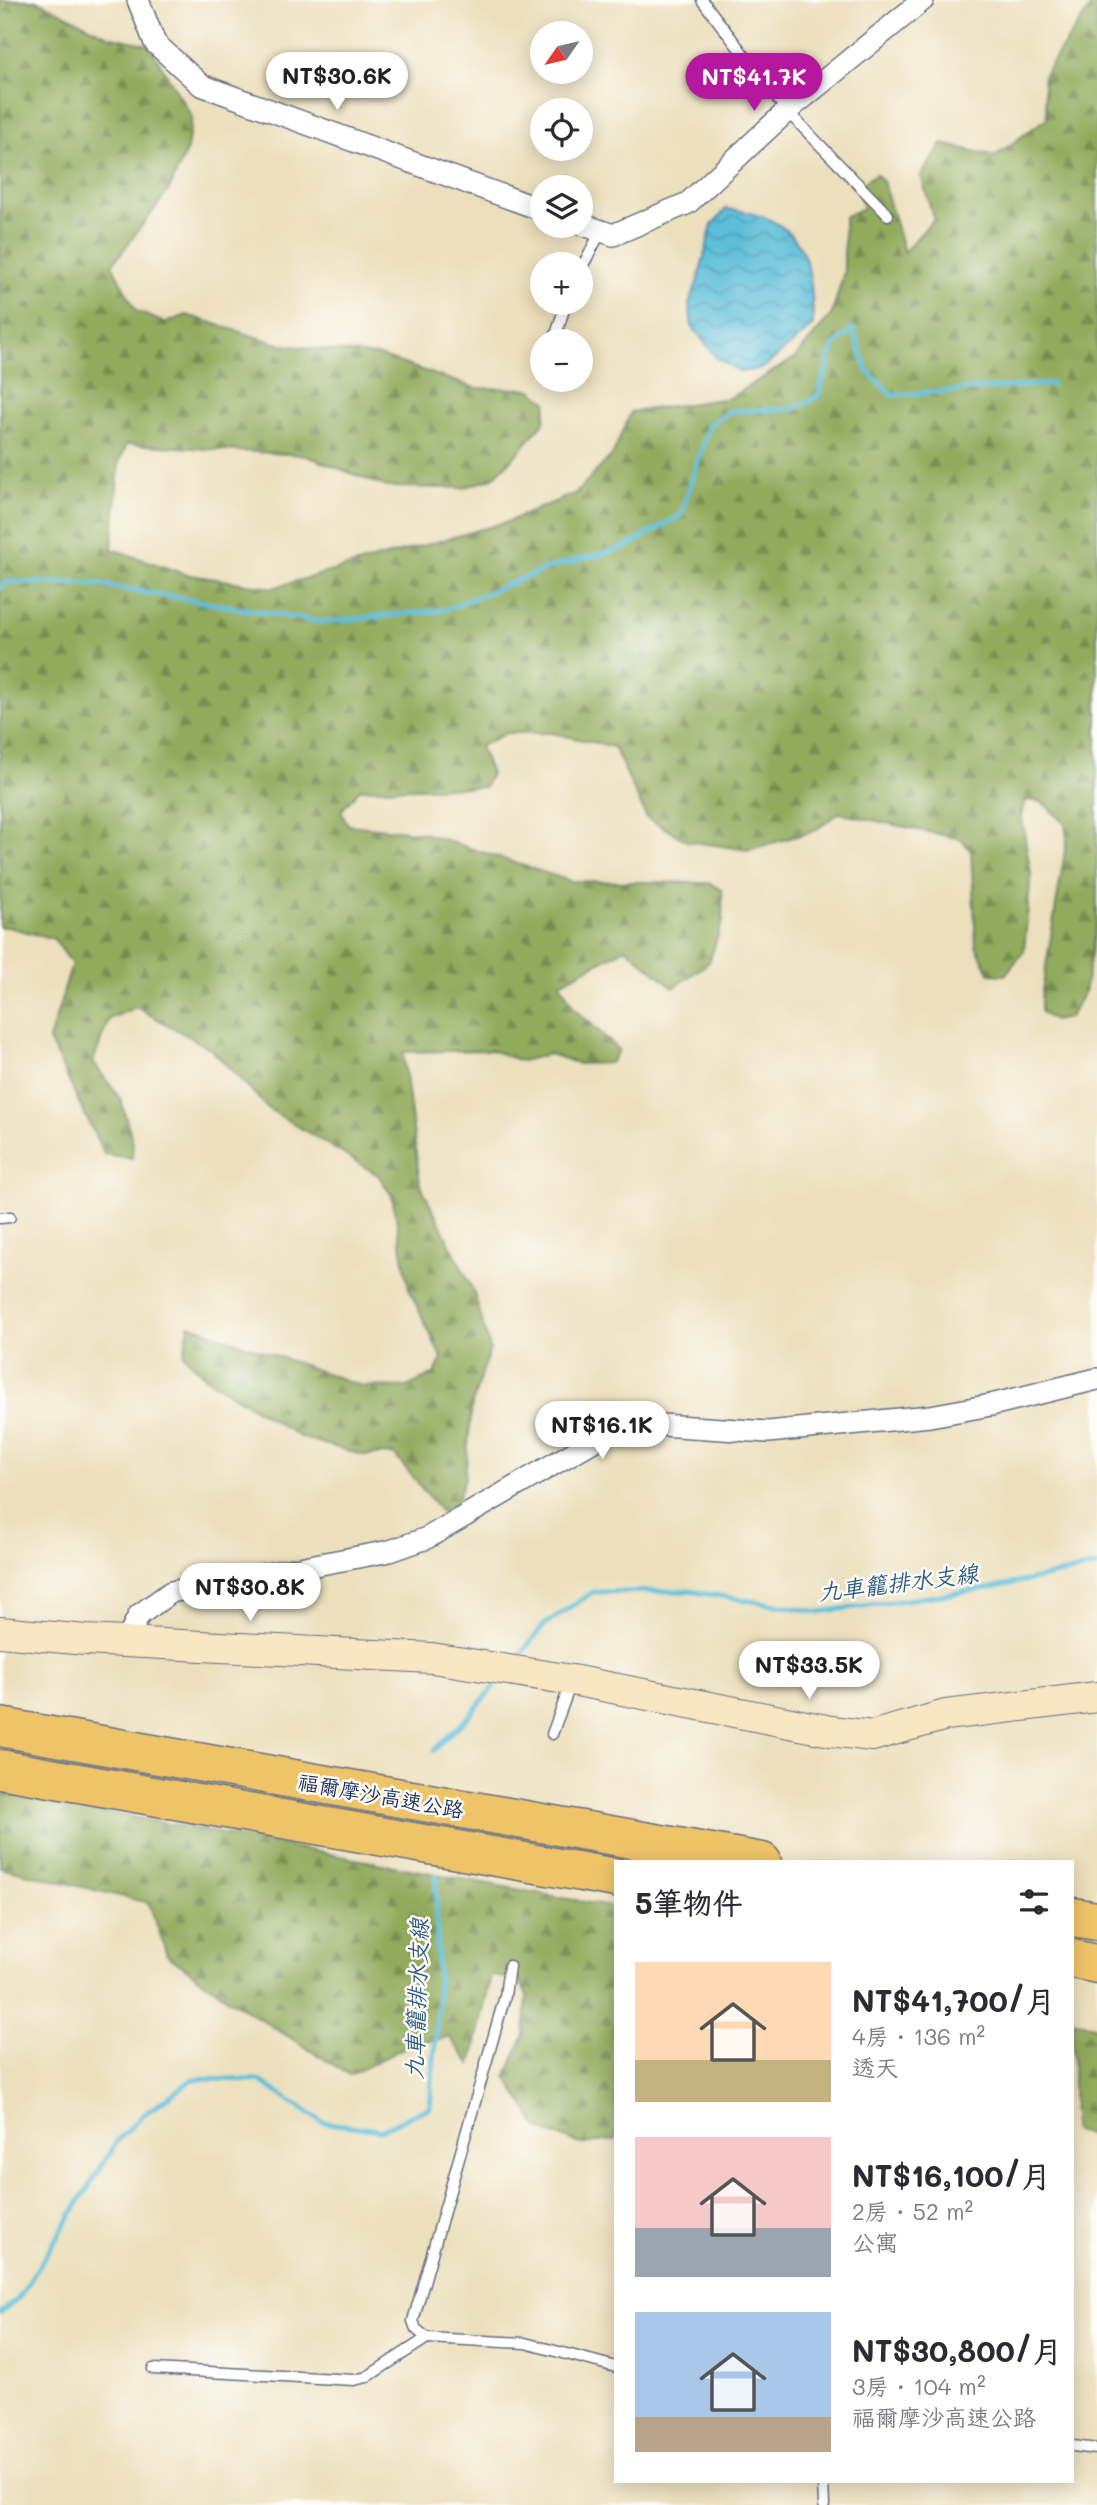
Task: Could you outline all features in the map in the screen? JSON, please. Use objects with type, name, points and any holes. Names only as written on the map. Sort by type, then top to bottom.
[{"type":"highway","name":"福爾摩沙高速公路","points":[[0,1727],[751,1860]]},
{"type":"highway","name":"福爾摩沙高速公路","points":[[0,1769],[614,1878]]},
{"type":"highway","points":[[1074,1917],[1097,1921]]},
{"type":"highway","points":[[1074,1959],[1097,1964]]},
{"type":"street","points":[[138,0],[155,43],[201,85],[530,205]]},
{"type":"street","points":[[593,228],[613,235],[688,204],[787,111],[923,0]]},
{"type":"street","points":[[126,1642],[139,1615],[171,1592],[390,1551],[428,1538],[614,1429],[661,1425],[768,1432],[930,1416],[992,1405],[1097,1379]]},
{"type":"street","points":[[0,1632],[126,1642],[432,1658],[572,1680],[831,1731],[872,1736],[946,1715],[1097,1697]]},
{"type":"lane","points":[[702,0],[787,111],[888,215]]},
{"type":"lane","points":[[552,1734],[572,1680]]},
{"type":"lane","points":[[427,2338],[416,2329],[413,2320],[505,1996],[509,1966]]},
{"type":"lane","points":[[153,2369],[354,2380],[367,2377],[427,2338],[526,2343],[614,2366]]},
{"type":"lane","points":[[1074,2446],[1097,2449]]},
{"type":"lane","points":[[823,2483],[824,2505]]},
{"type":"green space","points":[[0,0],[36,0],[108,36],[149,45],[192,117],[187,149],[169,190],[112,265],[136,311],[165,323],[187,315],[282,345],[380,356],[475,388],[530,389],[530,392],[547,402],[544,422],[516,455],[493,478],[463,488],[387,487],[304,455],[127,444],[119,462],[112,549],[185,574],[272,588],[507,522],[576,493],[613,454],[631,412],[729,398],[795,358],[832,314],[844,272],[844,217],[863,208],[857,187],[876,174],[883,181],[904,252],[934,219],[921,176],[942,144],[995,156],[1047,118],[1043,76],[1097,0],[1097,921],[1084,993],[1069,1018],[1054,1021],[1041,1012],[1041,997],[1067,839],[1065,823],[1042,802],[1026,800],[1021,814],[1031,874],[1024,951],[1005,975],[990,974],[976,946],[971,851],[961,839],[839,813],[814,831],[748,850],[687,841],[647,818],[614,747],[552,733],[506,733],[480,746],[491,774],[484,787],[360,789],[341,811],[348,825],[424,833],[570,881],[709,883],[722,890],[723,921],[709,962],[674,988],[626,948],[560,983],[574,1008],[619,1050],[610,1063],[579,1064],[550,1054],[521,1061],[491,1050],[403,1052],[420,1184],[473,1290],[490,1349],[472,1404],[465,1478],[455,1506],[443,1514],[394,1454],[362,1455],[300,1437],[206,1378],[184,1355],[189,1325],[362,1386],[407,1387],[434,1374],[442,1359],[409,1289],[392,1196],[378,1175],[269,1109],[211,1049],[136,1007],[109,1019],[93,1062],[121,1100],[133,1143],[132,1158],[104,1154],[49,1040],[72,964],[54,939],[0,927]]},
{"type":"green space","points":[[0,1792],[614,1908],[614,2140],[580,2144],[539,2129],[506,2077],[524,2035],[527,1995],[519,1979],[491,1976],[471,2065],[449,2037],[409,2045],[350,2075],[230,2000],[167,1955],[149,1903],[0,1867]]},
{"type":"green space","points":[[1074,2020],[1097,2027],[1097,2136],[1074,2131]]},
{"type":"water","points":[[726,209],[752,213],[787,231],[806,260],[812,301],[813,326],[763,368],[740,372],[717,358],[692,326],[689,304],[712,225]]},
{"type":"waterway","points":[[0,588],[8,582],[96,584],[321,622],[445,610],[551,567],[624,548],[681,515],[709,425],[730,411],[794,409],[818,396],[833,347],[853,329],[867,370],[891,395],[1053,384]]},
{"type":"waterway","name":"九車籠排水支線","points":[[514,1662],[545,1624],[593,1592],[689,1591],[820,1612],[991,1588],[1097,1566]]},
{"type":"waterway","name":"九車籠排水支線","points":[[434,1750],[470,1715],[501,1678]]},
{"type":"waterway","name":"九車籠排水支線","points":[[0,2313],[19,2298],[118,2140],[143,2115],[193,2079],[259,2080],[322,2122],[380,2130],[430,2107],[438,2009],[436,1876]]}]
